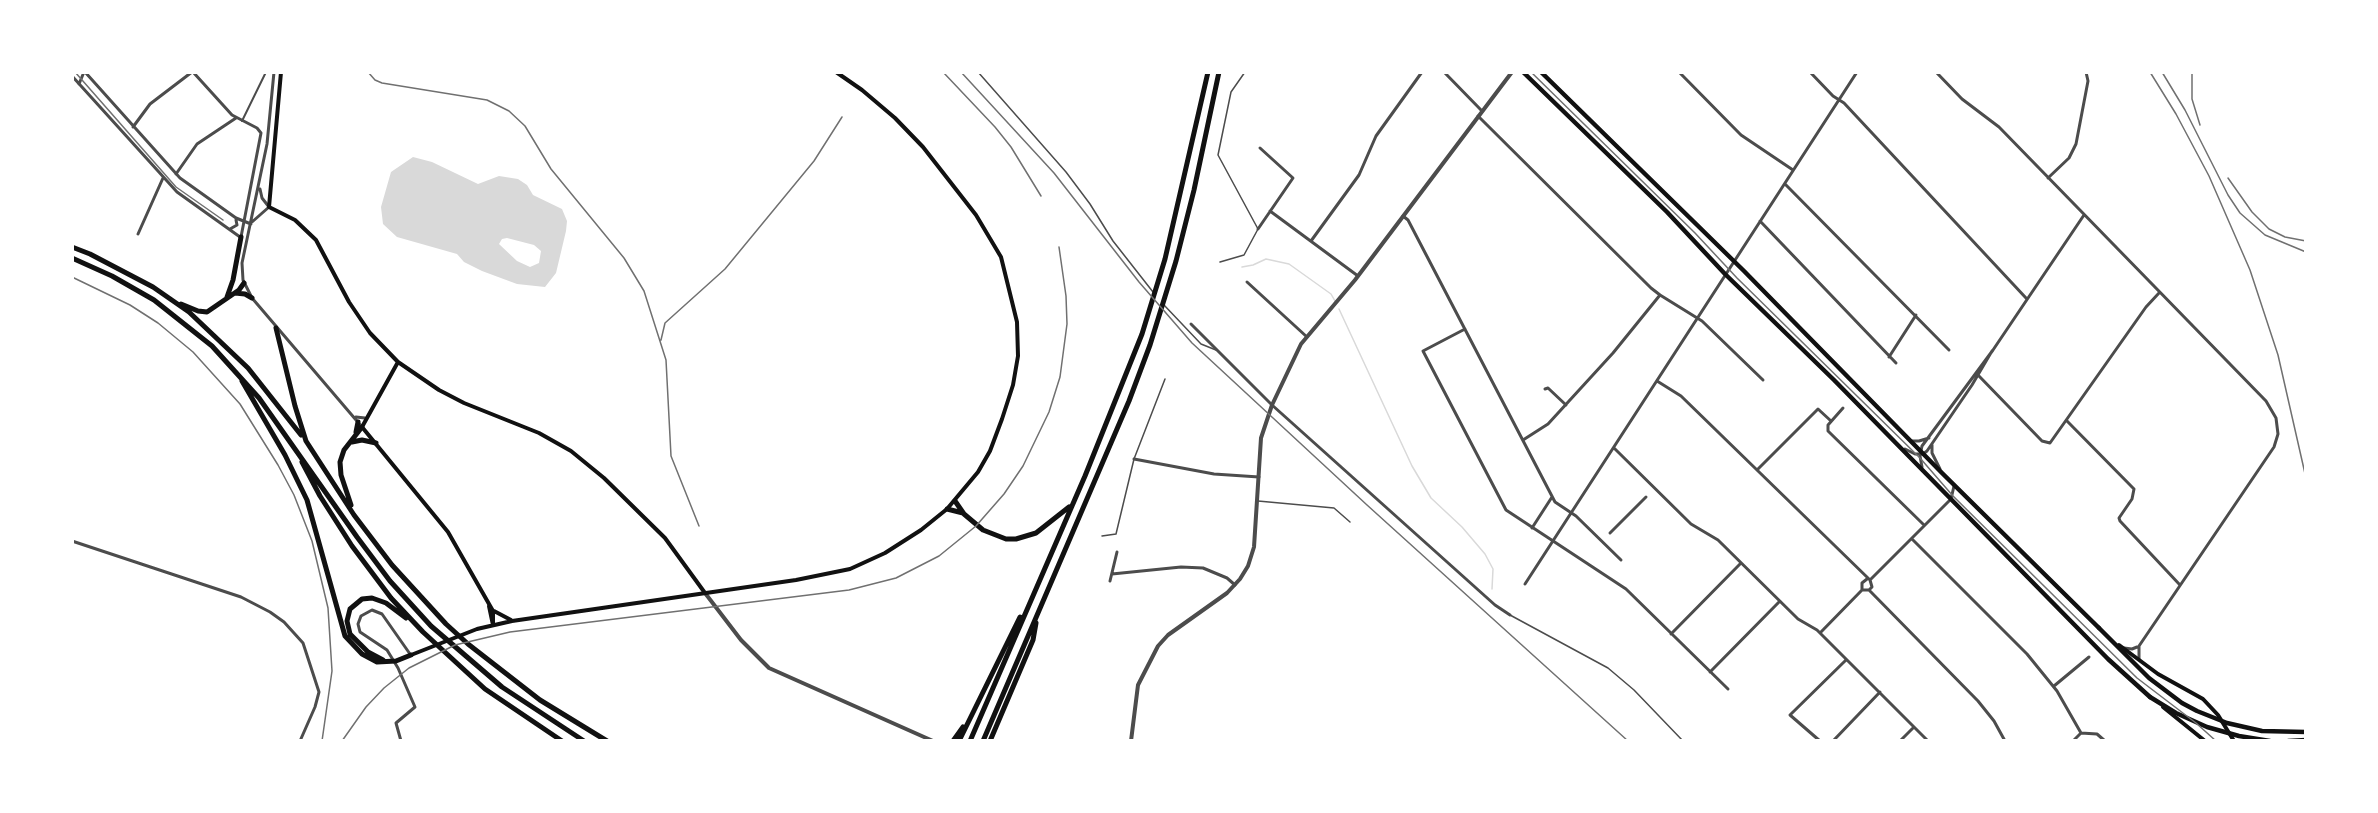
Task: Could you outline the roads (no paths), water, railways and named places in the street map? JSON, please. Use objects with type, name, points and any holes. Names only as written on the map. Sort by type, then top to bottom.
[{"type":"highway","points":[[970,741],[1124,382],[1148,315],[1182,190],[1208,72]]},
{"type":"highway","points":[[983,741],[1129,401],[1150,345],[1176,261],[1220,72]]},
{"type":"highway","points":[[227,297],[242,237]]},
{"type":"highway","points":[[72,247],[117,267],[169,297],[202,312],[212,310],[235,293],[244,283]]},
{"type":"highway","points":[[72,258],[112,276],[154,300],[199,334],[235,369],[293,444],[390,581],[431,626],[502,687],[584,741]]},
{"type":"highway","points":[[235,293],[242,293],[252,298]]},
{"type":"highway","points":[[169,297],[211,332],[261,383],[306,441],[354,514],[399,573],[446,624],[468,645],[540,700],[607,741]]},
{"type":"highway","points":[[276,328],[306,441]]},
{"type":"highway","points":[[235,369],[285,455],[307,500],[343,633],[365,657],[377,662],[390,662],[411,655]]},
{"type":"highway","points":[[354,514],[340,470],[340,458],[356,432],[356,419]]},
{"type":"highway","points":[[349,444],[362,427]]},
{"type":"highway","points":[[349,444],[362,440],[376,443]]},
{"type":"highway","points":[[293,444],[312,482],[352,546],[392,598],[423,632],[485,689],[562,741]]},
{"type":"highway","points":[[955,501],[964,514],[989,534],[1016,539],[1028,537],[1043,529],[1073,504]]},
{"type":"highway","points":[[947,509],[964,514]]},
{"type":"highway","points":[[955,740],[974,711],[1038,584]]},
{"type":"highway","points":[[390,662],[372,655],[350,633],[347,618],[354,605],[367,598],[380,600],[423,632]]},
{"type":"highway","points":[[990,741],[1033,640],[1037,616]]},
{"type":"main road","points":[[281,72],[269,207],[295,220],[311,235],[359,318],[398,362],[439,390],[464,403],[539,433],[571,451],[603,478],[665,538],[705,593]]},
{"type":"main road","points":[[411,655],[477,629],[512,621],[796,580],[850,568],[902,544],[947,509],[978,472],[990,451],[1013,385],[1018,356],[1017,322],[1001,257],[986,229],[944,172],[895,118],[836,72]]},
{"type":"main road","points":[[1523,72],[1667,212],[1725,274],[1815,361],[2115,665],[2150,697],[2205,741]]},
{"type":"main road","points":[[1541,72],[1734,261],[1921,453],[2149,678],[2173,697],[2197,711],[2227,723],[2262,731],[2306,732]]},
{"type":"main road","points":[[362,427],[398,362]]},
{"type":"main road","points":[[362,427],[370,412]]},
{"type":"main road","points":[[362,427],[448,532],[491,607],[493,625]]},
{"type":"main road","points":[[491,607],[512,621]]},
{"type":"main road","points":[[2099,628],[2142,663],[2198,695],[2223,721],[2234,741]]},
{"type":"main road","points":[[2150,697],[2176,713],[2207,727],[2239,736],[2270,741]]},
{"type":"main road","points":[[2288,741],[2306,740]]},
{"type":"street","points":[[79,84],[84,72],[176,174],[236,218],[251,224]]},
{"type":"street","points":[[133,127],[150,104],[193,72],[236,118],[257,128],[261,133],[242,237]]},
{"type":"street","points":[[242,121],[270,72]]},
{"type":"street","points":[[270,72],[268,138],[243,263],[244,283],[252,298],[276,328],[362,427]]},
{"type":"street","points":[[1311,241],[1359,175],[1376,136],[1422,72]]},
{"type":"street","points":[[1444,72],[1482,111]]},
{"type":"street","points":[[1131,741],[1138,685],[1158,646],[1168,635],[1235,585],[1245,573],[1252,558],[1261,438],[1272,405],[1296,354],[1512,72]]},
{"type":"street","points":[[1679,72],[1741,135],[1793,170]]},
{"type":"street","points":[[1810,72],[2026,298]]},
{"type":"street","points":[[1525,584],[1857,72]]},
{"type":"street","points":[[1936,72],[1962,99],[1999,127],[2266,401],[2274,412],[2278,426],[2274,447],[2139,646],[2138,654],[2142,663]]},
{"type":"street","points":[[2048,178],[2069,158],[2076,144],[2088,81],[2086,72]]},
{"type":"street","points":[[72,76],[179,194],[242,237]]},
{"type":"street","points":[[1478,116],[1660,295],[1697,318],[1763,380]]},
{"type":"street","points":[[176,174],[196,144],[236,118]]},
{"type":"street","points":[[1258,229],[1293,178],[1260,148]]},
{"type":"street","points":[[138,234],[163,178]]},
{"type":"street","points":[[251,224],[269,207],[262,198],[259,184]]},
{"type":"street","points":[[1785,184],[1949,350]]},
{"type":"street","points":[[1270,211],[1358,276]]},
{"type":"street","points":[[1896,444],[1911,453],[1921,453],[1932,445],[2026,298],[2084,215]]},
{"type":"street","points":[[1403,216],[1408,220],[1555,502],[1571,513],[1621,560]]},
{"type":"street","points":[[229,228],[237,225],[236,218]]},
{"type":"street","points":[[1760,222],[1896,363]]},
{"type":"street","points":[[242,237],[248,234]]},
{"type":"street","points":[[1247,282],[1307,337]]},
{"type":"street","points":[[1978,375],[2044,442],[2050,443],[2146,307],[2159,293]]},
{"type":"street","points":[[1523,440],[1548,424],[1566,405],[1660,295]]},
{"type":"street","points":[[1889,357],[1916,315]]},
{"type":"street","points":[[1191,324],[1272,405],[1495,605],[1510,615]]},
{"type":"street","points":[[1465,329],[1423,351],[1506,510],[1626,589],[1728,689]]},
{"type":"street","points":[[1922,469],[1921,453],[1930,437],[1992,350]]},
{"type":"street","points":[[1971,377],[1978,375]]},
{"type":"street","points":[[1657,381],[1681,396],[1869,580],[1872,586],[1869,590]]},
{"type":"street","points":[[1972,385],[1983,381]]},
{"type":"street","points":[[1545,389],[1548,388],[1566,405]]},
{"type":"street","points":[[1843,408],[1828,425],[1828,431],[1924,525]]},
{"type":"street","points":[[1756,470],[1818,409],[1831,421]]},
{"type":"street","points":[[356,419],[365,418]]},
{"type":"street","points":[[2067,421],[2134,489],[2132,499],[2119,518],[2120,521],[2181,585]]},
{"type":"street","points":[[1911,441],[1930,437]]},
{"type":"street","points":[[1932,445],[1932,453],[1942,473]]},
{"type":"street","points":[[1614,448],[1691,524],[1718,540],[1798,619],[1820,633],[1928,741]]},
{"type":"street","points":[[1134,459],[1214,474],[1258,477]]},
{"type":"street","points":[[1820,633],[1862,590],[1862,583],[1869,580],[1951,499],[1954,484]]},
{"type":"street","points":[[1650,492],[1654,488]]},
{"type":"street","points":[[1610,533],[1646,496]]},
{"type":"street","points":[[1532,528],[1552,497]]},
{"type":"street","points":[[1602,542],[1605,538]]},
{"type":"street","points":[[1912,539],[2009,636],[2054,686],[2081,733]]},
{"type":"street","points":[[72,541],[241,597],[270,612],[296,633],[303,643],[319,692],[300,741]]},
{"type":"street","points":[[1110,581],[1117,552]]},
{"type":"street","points":[[1671,633],[1741,563]]},
{"type":"street","points":[[1112,574],[1181,567],[1203,568],[1227,578],[1235,585]]},
{"type":"street","points":[[1862,590],[1869,590],[1978,701],[1994,721],[2005,741]]},
{"type":"street","points":[[705,593],[741,640],[769,668],[933,741]]},
{"type":"street","points":[[1710,672],[1780,601]]},
{"type":"street","points":[[401,741],[396,723],[415,707],[398,668],[387,650],[360,632],[358,624],[361,616],[372,610],[382,614],[411,655]]},
{"type":"street","points":[[2118,644],[2129,649],[2139,646]]},
{"type":"street","points":[[2054,686],[2089,657]]},
{"type":"street","points":[[1820,741],[1790,715],[1846,660]]},
{"type":"street","points":[[1833,741],[1880,692]]},
{"type":"street","points":[[1900,741],[1914,727]]},
{"type":"street","points":[[2073,741],[2081,733],[2097,734],[2105,741]]},
{"type":"lane","points":[[978,72],[1066,172],[1141,278],[1201,344],[1217,351]]},
{"type":"lane","points":[[1220,262],[1244,255],[1258,229],[1218,155],[1231,92],[1245,72]]},
{"type":"lane","points":[[1102,536],[1116,534],[1134,459],[1165,379]]},
{"type":"lane","points":[[1257,501],[1334,508],[1350,522]]},
{"type":"lane","points":[[1510,615],[1608,668],[1634,690],[1683,741]]},
{"type":"waterway","points":[[1242,267],[1266,259],[1289,264],[1331,294],[1335,301]]},
{"type":"waterway","points":[[1339,309],[1412,466],[1431,498],[1462,527],[1485,554],[1493,569],[1492,589]]},
{"type":"tram line","points":[[75,72],[176,187],[223,220]]},
{"type":"tram line","points":[[1531,72],[1695,233],[1737,278],[1920,458],[1953,496],[2137,678],[2216,741]]},
{"type":"railway","points":[[368,72],[375,80],[382,83],[487,100],[509,111],[525,126],[551,169],[624,258],[644,291],[666,360],[671,456],[699,526]]},
{"type":"railway","points":[[943,72],[1011,147],[1041,196]]},
{"type":"railway","points":[[961,72],[1054,173],[1139,282],[1192,343],[1628,741]]},
{"type":"railway","points":[[2150,72],[2176,114],[2209,176],[2250,270],[2278,355],[2306,478]]},
{"type":"railway","points":[[2162,72],[2240,213],[2265,235],[2306,252]]},
{"type":"railway","points":[[2192,72],[2192,99],[2200,125]]},
{"type":"railway","points":[[661,340],[665,323],[725,269],[814,161],[842,117]]},
{"type":"railway","points":[[2228,178],[2252,212],[2269,229],[2285,237],[2306,241]]},
{"type":"railway","points":[[342,741],[366,707],[384,688],[409,668],[455,645],[510,632],[849,590],[896,578],[939,556],[976,526],[1004,494],[1023,466],[1049,412],[1060,377],[1067,324],[1066,296],[1059,247]]},
{"type":"railway","points":[[72,277],[130,305],[158,323],[193,352],[240,404],[278,465],[294,495],[312,541],[328,608],[332,671],[322,741]]}]
